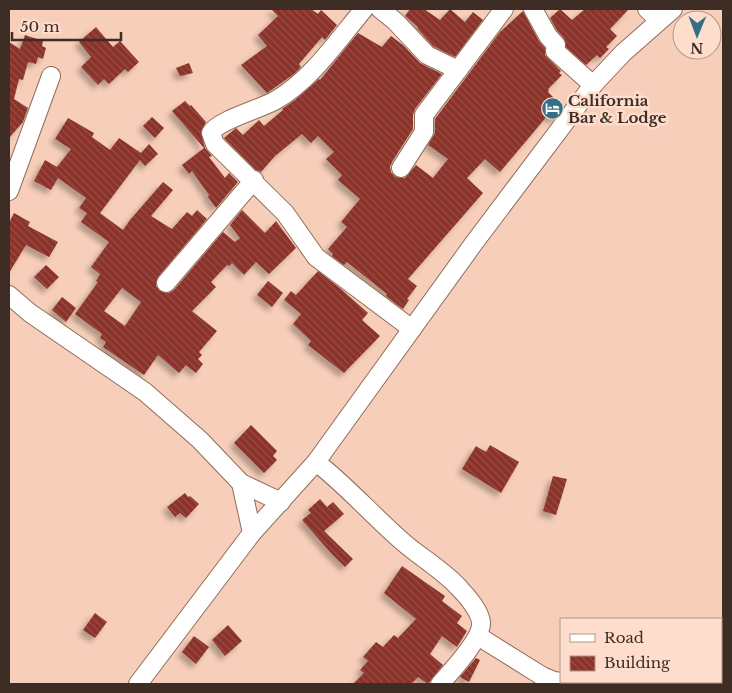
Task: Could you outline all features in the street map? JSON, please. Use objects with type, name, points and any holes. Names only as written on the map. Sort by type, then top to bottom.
[{"type":"street","points":[[364,9],[316,67],[286,93],[275,101],[213,129],[211,133],[215,144],[286,213],[316,258],[412,329]]},
{"type":"street","points":[[380,9],[395,21],[427,55],[458,70]]},
{"type":"street","points":[[401,168],[424,132],[424,115],[504,9]]},
{"type":"street","points":[[533,9],[548,36],[556,45],[555,51],[593,85]]},
{"type":"street","points":[[138,684],[252,533],[316,462],[474,243],[593,85],[623,53],[653,14],[674,9]]},
{"type":"street","points":[[9,191],[51,76]]},
{"type":"street","points":[[166,283],[254,180]]},
{"type":"street","points":[[9,295],[30,313],[145,392],[200,440],[241,483],[281,502]]},
{"type":"street","points":[[316,462],[340,481],[403,542],[428,560],[461,590],[479,615],[481,622],[478,636],[440,684]]},
{"type":"street","points":[[241,483],[252,533]]},
{"type":"street","points":[[478,636],[542,676],[560,682]]},
{"type":"building","points":[[271,9],[311,9],[318,14],[321,10],[337,25],[325,40],[322,37],[299,64],[301,67],[294,74],[267,93],[241,65],[267,46],[258,35],[278,16]]},
{"type":"building","points":[[410,9],[424,9],[440,20],[450,9],[465,22],[473,12],[483,20],[455,57],[433,46],[418,27],[405,16]]},
{"type":"building","points":[[560,9],[572,20],[585,9],[629,9],[610,29],[617,36],[606,47],[609,49],[600,58],[597,55],[586,65],[566,47],[564,38],[550,18]]},
{"type":"building","points":[[523,11],[539,41],[545,48],[545,55],[561,71],[559,73],[562,75],[548,89],[548,92],[563,107],[553,120],[548,115],[500,172],[485,159],[467,178],[483,193],[408,279],[417,286],[407,299],[409,300],[403,309],[347,262],[344,265],[332,256],[333,254],[328,249],[347,227],[341,222],[360,199],[338,180],[342,175],[326,159],[334,152],[318,136],[311,143],[302,134],[275,156],[261,172],[256,170],[224,138],[236,128],[243,135],[259,120],[264,126],[282,109],[320,80],[358,33],[382,47],[391,36],[403,45],[420,63],[442,74],[415,109],[413,129],[392,162],[391,172],[396,177],[405,178],[416,165],[433,178],[448,159],[428,145],[435,133],[435,119],[500,32]]},
{"type":"building","points":[[96,27],[113,47],[120,41],[139,62],[128,72],[125,69],[109,84],[104,79],[98,85],[81,67],[91,57],[79,42]]},
{"type":"building","points":[[25,35],[43,41],[42,46],[46,48],[43,59],[38,57],[36,64],[28,62],[23,80],[19,79],[14,99],[28,108],[23,122],[9,138],[9,42],[20,49]]},
{"type":"building","points":[[189,63],[193,73],[180,76],[176,68]]},
{"type":"building","points":[[185,101],[206,122],[201,132],[205,148],[212,156],[209,157],[225,178],[229,173],[238,182],[216,208],[192,171],[189,174],[182,165],[204,148],[172,111]]},
{"type":"building","points":[[152,117],[164,128],[155,138],[143,126]]},
{"type":"building","points":[[68,118],[94,133],[92,137],[110,150],[119,138],[141,153],[149,144],[158,154],[145,166],[140,160],[100,213],[123,230],[163,182],[173,190],[151,216],[172,229],[187,212],[192,216],[197,210],[207,219],[158,277],[156,286],[160,291],[169,293],[174,290],[223,232],[235,242],[240,238],[230,225],[242,210],[265,233],[276,221],[296,248],[269,274],[256,262],[244,275],[232,263],[229,266],[227,265],[211,282],[216,287],[192,311],[217,331],[199,352],[202,355],[198,359],[203,364],[196,373],[186,365],[179,373],[158,355],[144,375],[103,347],[106,342],[100,338],[102,334],[75,314],[98,282],[96,281],[100,274],[91,267],[109,242],[81,222],[87,213],[79,208],[86,198],[58,178],[51,190],[34,181],[45,160],[57,167],[71,149],[55,139]],"holes":[[[122,288],[141,302],[125,326],[104,311]]]},
{"type":"building","points":[[14,213],[30,222],[28,226],[58,242],[49,257],[26,245],[9,273],[9,223]]},
{"type":"building","points":[[46,265],[59,277],[47,289],[34,277]]},
{"type":"building","points":[[318,271],[368,313],[362,320],[380,336],[344,373],[308,345],[311,341],[293,324],[301,314],[284,300],[291,291],[296,295]]},
{"type":"building","points":[[268,281],[283,293],[272,307],[257,295]]},
{"type":"building","points":[[62,297],[76,308],[66,322],[52,310]]},
{"type":"building","points":[[251,425],[277,451],[273,456],[277,460],[264,473],[234,443]]},
{"type":"building","points":[[490,445],[519,462],[501,493],[462,469],[476,446],[486,452]]},
{"type":"building","points":[[553,476],[567,479],[556,515],[543,511]]},
{"type":"building","points":[[185,493],[199,504],[186,518],[180,513],[175,517],[167,507]]},
{"type":"building","points":[[320,499],[327,507],[333,502],[344,514],[324,531],[353,559],[345,567],[302,520],[311,513],[308,510]]},
{"type":"building","points":[[402,566],[445,596],[442,601],[462,616],[457,623],[467,631],[457,647],[442,636],[430,654],[443,665],[428,684],[418,677],[411,684],[353,684],[364,673],[360,670],[368,661],[363,657],[376,642],[383,647],[394,635],[398,638],[416,619],[384,593]]},
{"type":"building","points":[[95,613],[107,622],[95,638],[83,630]]},
{"type":"building","points":[[228,625],[242,641],[225,656],[212,640]]},
{"type":"building","points":[[194,636],[209,647],[196,664],[182,652]]},
{"type":"building","points":[[476,658],[480,660],[469,682],[460,677]]},
{"type":"place","name":"California Bar & Lodge","points":[[552,109]]}]
